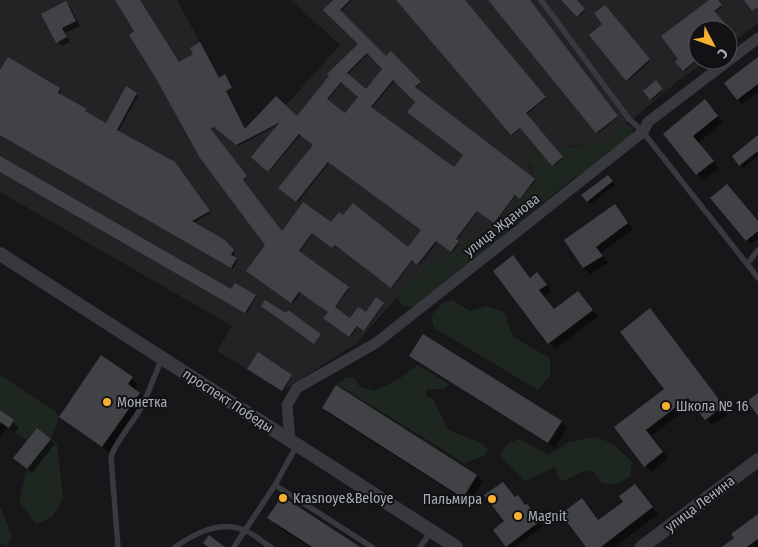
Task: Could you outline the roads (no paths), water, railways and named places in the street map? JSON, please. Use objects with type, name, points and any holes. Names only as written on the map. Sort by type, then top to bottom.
[{"type":"street","name":"улица Жданова","points":[[293,443],[287,405],[297,388],[376,344],[642,132],[648,122],[758,38]]},
{"type":"street","name":"проспект Победы","points":[[0,254],[456,547]]},
{"type":"street","name":"улица Ленина","points":[[642,547],[758,460]]},
{"type":"lane","points":[[541,0],[629,119],[642,132],[758,278]]},
{"type":"lane","points":[[747,264],[758,250]]},
{"type":"lane","points":[[118,547],[111,456],[139,411],[162,359]]},
{"type":"lane","points":[[234,547],[275,485],[293,443]]},
{"type":"lane","points":[[275,485],[372,547]]},
{"type":"lane","points":[[175,547],[195,533],[220,526],[244,530],[271,547]]},
{"type":"lane","points":[[420,547],[431,532]]},
{"type":"place","name":"Монетка","points":[[107,402]]},
{"type":"place","name":"Школа № 16","points":[[666,406]]},
{"type":"place","name":"Krasnoye&Beloye","points":[[283,498]]},
{"type":"place","name":"Пальмира","points":[[492,499]]},
{"type":"place","name":"Magnit","points":[[518,516]]}]
